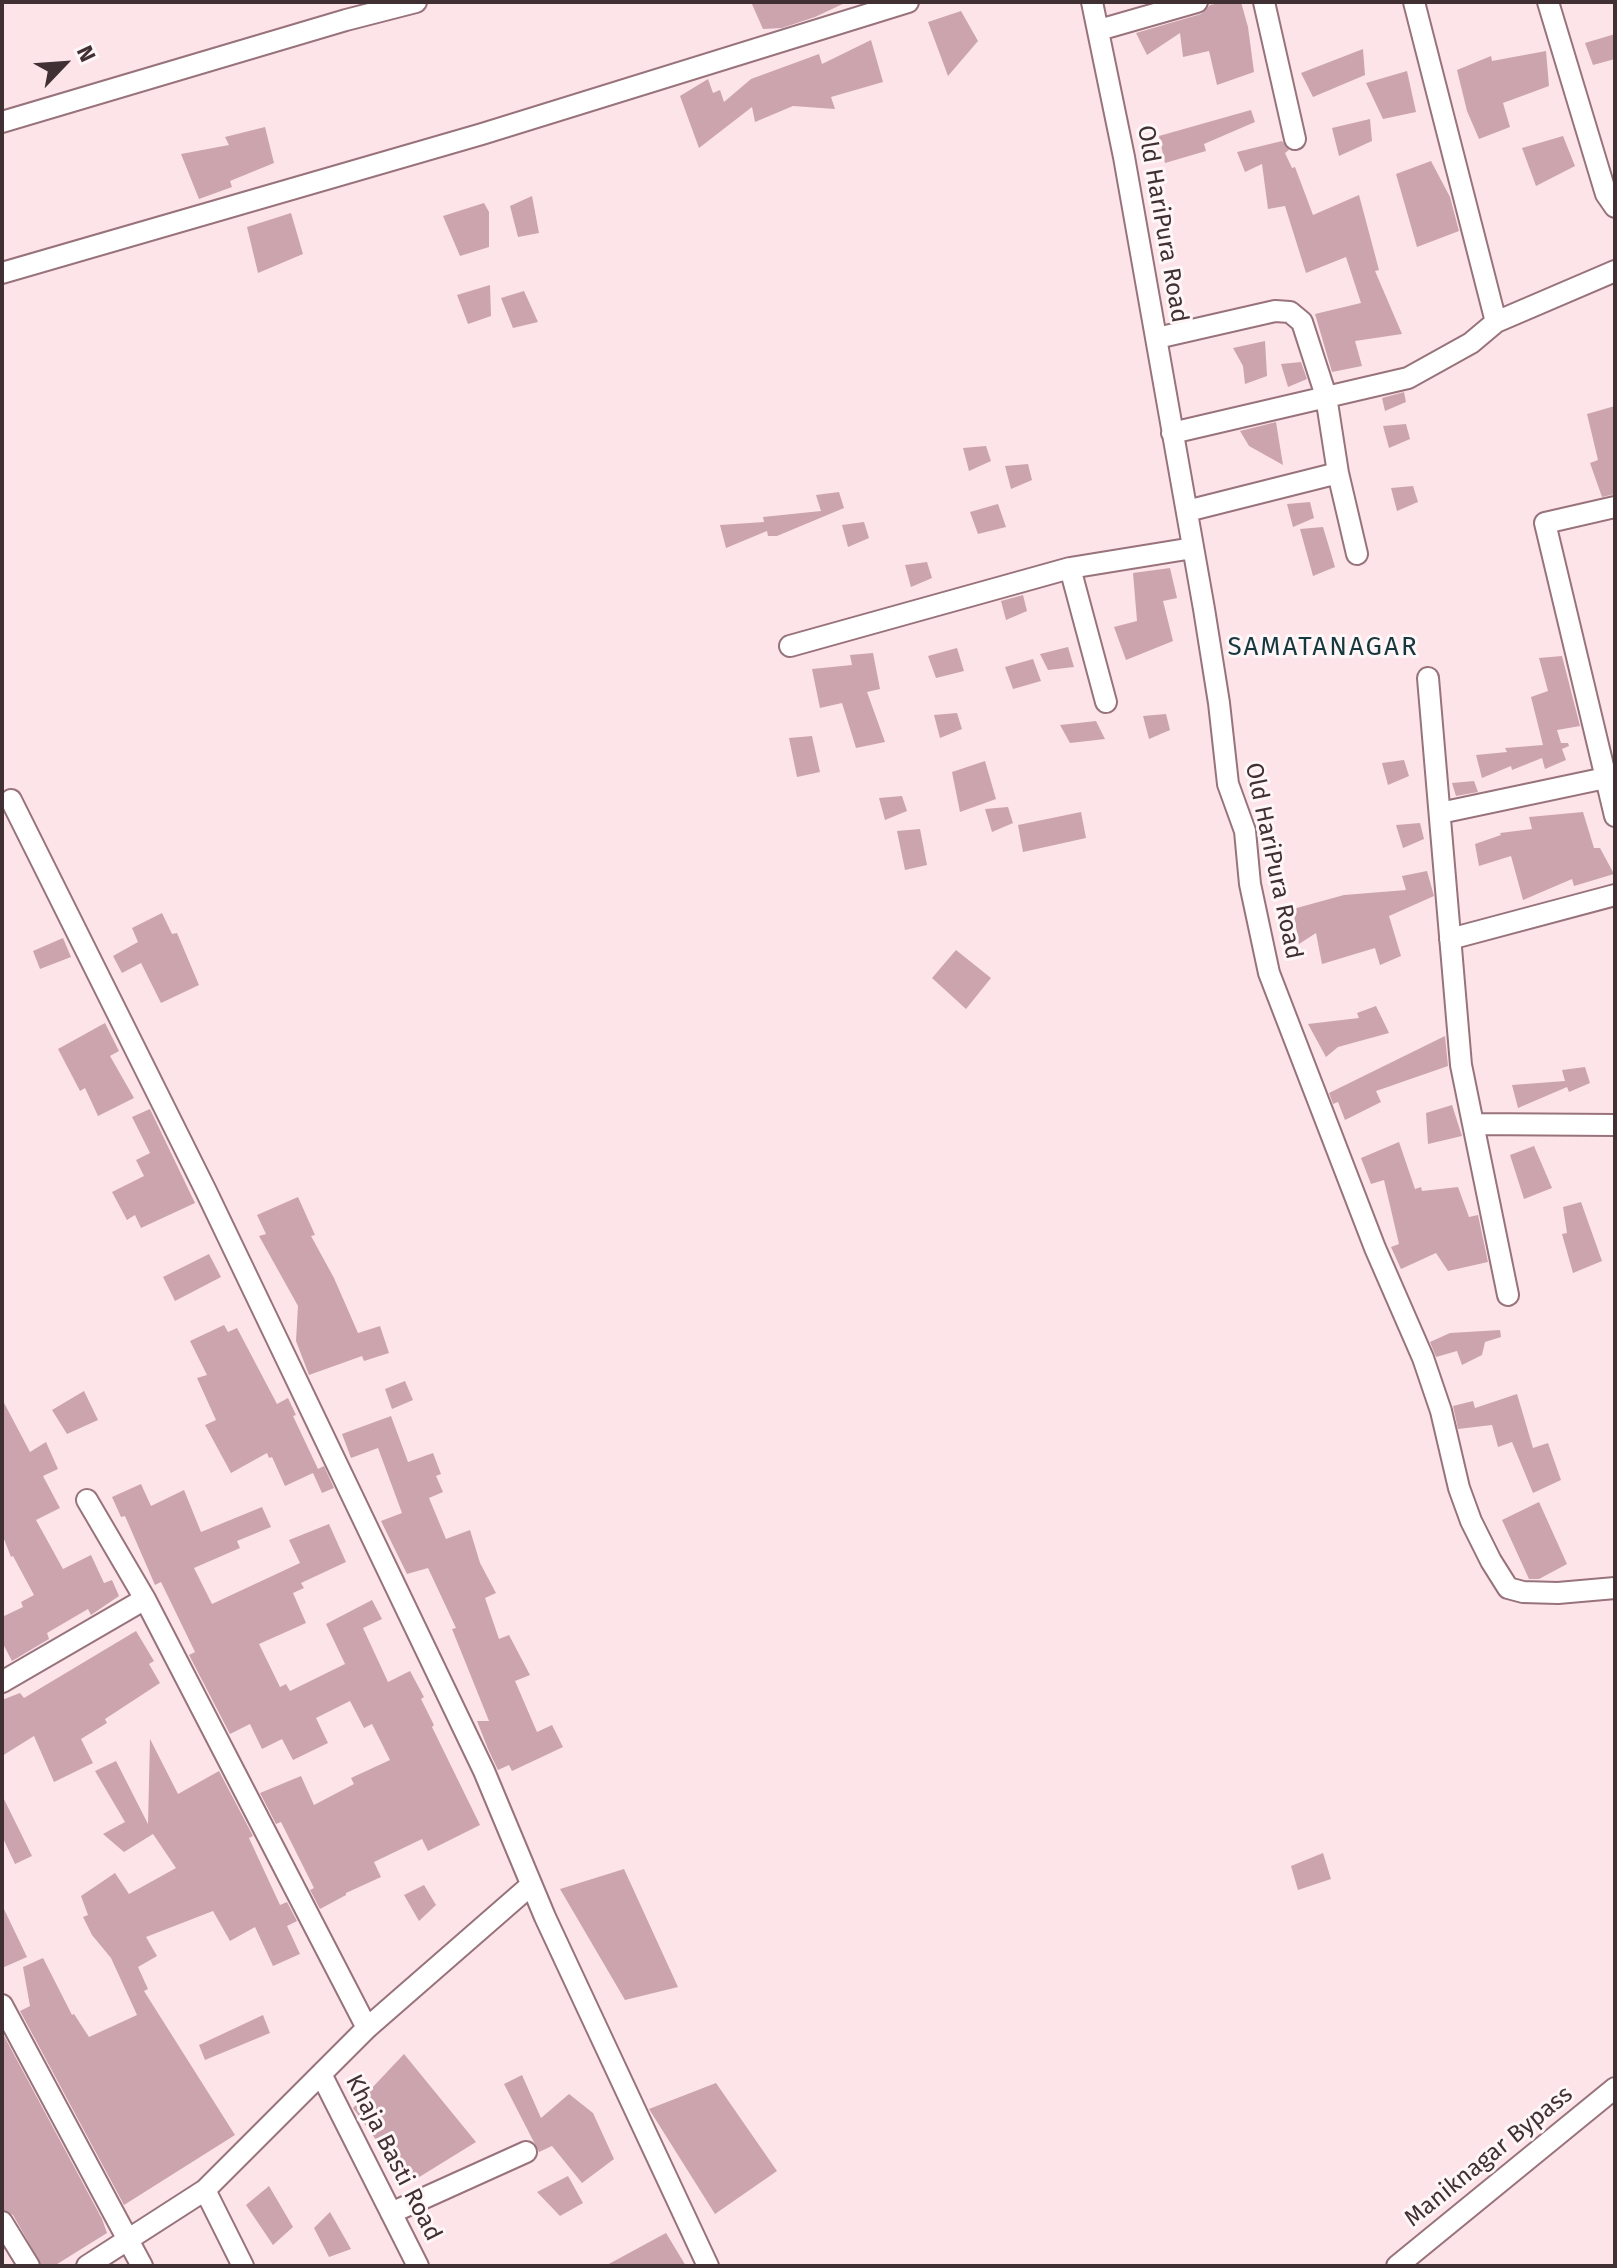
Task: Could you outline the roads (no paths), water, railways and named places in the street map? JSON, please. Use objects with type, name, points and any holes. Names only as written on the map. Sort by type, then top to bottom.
[{"type":"street","points":[[2,122],[416,2]]},
{"type":"street","points":[[2,273],[482,134],[908,2]]},
{"type":"street","name":"Old HariPura Road","points":[[1092,2],[1157,338],[1219,703],[1228,784],[1245,831],[1250,884],[1269,973],[1375,1248],[1423,1358],[1441,1411],[1459,1488],[1491,1561],[1508,1588],[1523,1592],[1558,1593],[1615,1588]]},
{"type":"street","points":[[1099,30],[1197,2]]},
{"type":"street","points":[[1264,2],[1295,139]]},
{"type":"street","points":[[1414,2],[1496,322]]},
{"type":"street","points":[[1548,2],[1612,194]]},
{"type":"street","points":[[1172,433],[1408,378],[1471,343],[1496,322],[1615,271]]},
{"type":"street","points":[[1157,338],[1275,311],[1290,312],[1302,322],[1326,396],[1338,473],[1357,554]]},
{"type":"street","points":[[1187,511],[1338,473]]},
{"type":"street","points":[[1615,507],[1545,523],[1610,778],[1615,816]]},
{"type":"street","points":[[790,646],[1070,568],[1193,548]]},
{"type":"street","points":[[1070,568],[1106,702]]},
{"type":"street","points":[[1428,678],[1461,1065],[1508,1295]]},
{"type":"street","points":[[1440,813],[1610,778]]},
{"type":"street","points":[[11,800],[220,1219],[484,1771],[531,1885],[708,2266]]},
{"type":"street","points":[[1450,939],[1615,895]]},
{"type":"street","points":[[1473,1124],[1615,1125]]},
{"type":"street","points":[[87,1500],[145,1599],[367,2028]]},
{"type":"street","points":[[2,1682],[145,1599]]},
{"type":"street","points":[[87,2266],[205,2190],[367,2028],[531,1885]]},
{"type":"street","points":[[2,2005],[142,2266]]},
{"type":"street","name":"Khaja Basti Road","points":[[321,2074],[418,2266]]},
{"type":"street","name":"Maniknagar Bypass","points":[[1397,2266],[1615,2088]]},
{"type":"street","points":[[391,2213],[526,2152]]},
{"type":"street","points":[[205,2190],[243,2266]]},
{"type":"street","points":[[2,2222],[29,2266]]},
{"type":"district","name":"SAMATANAGAR","points":[[1323,648]]}]
